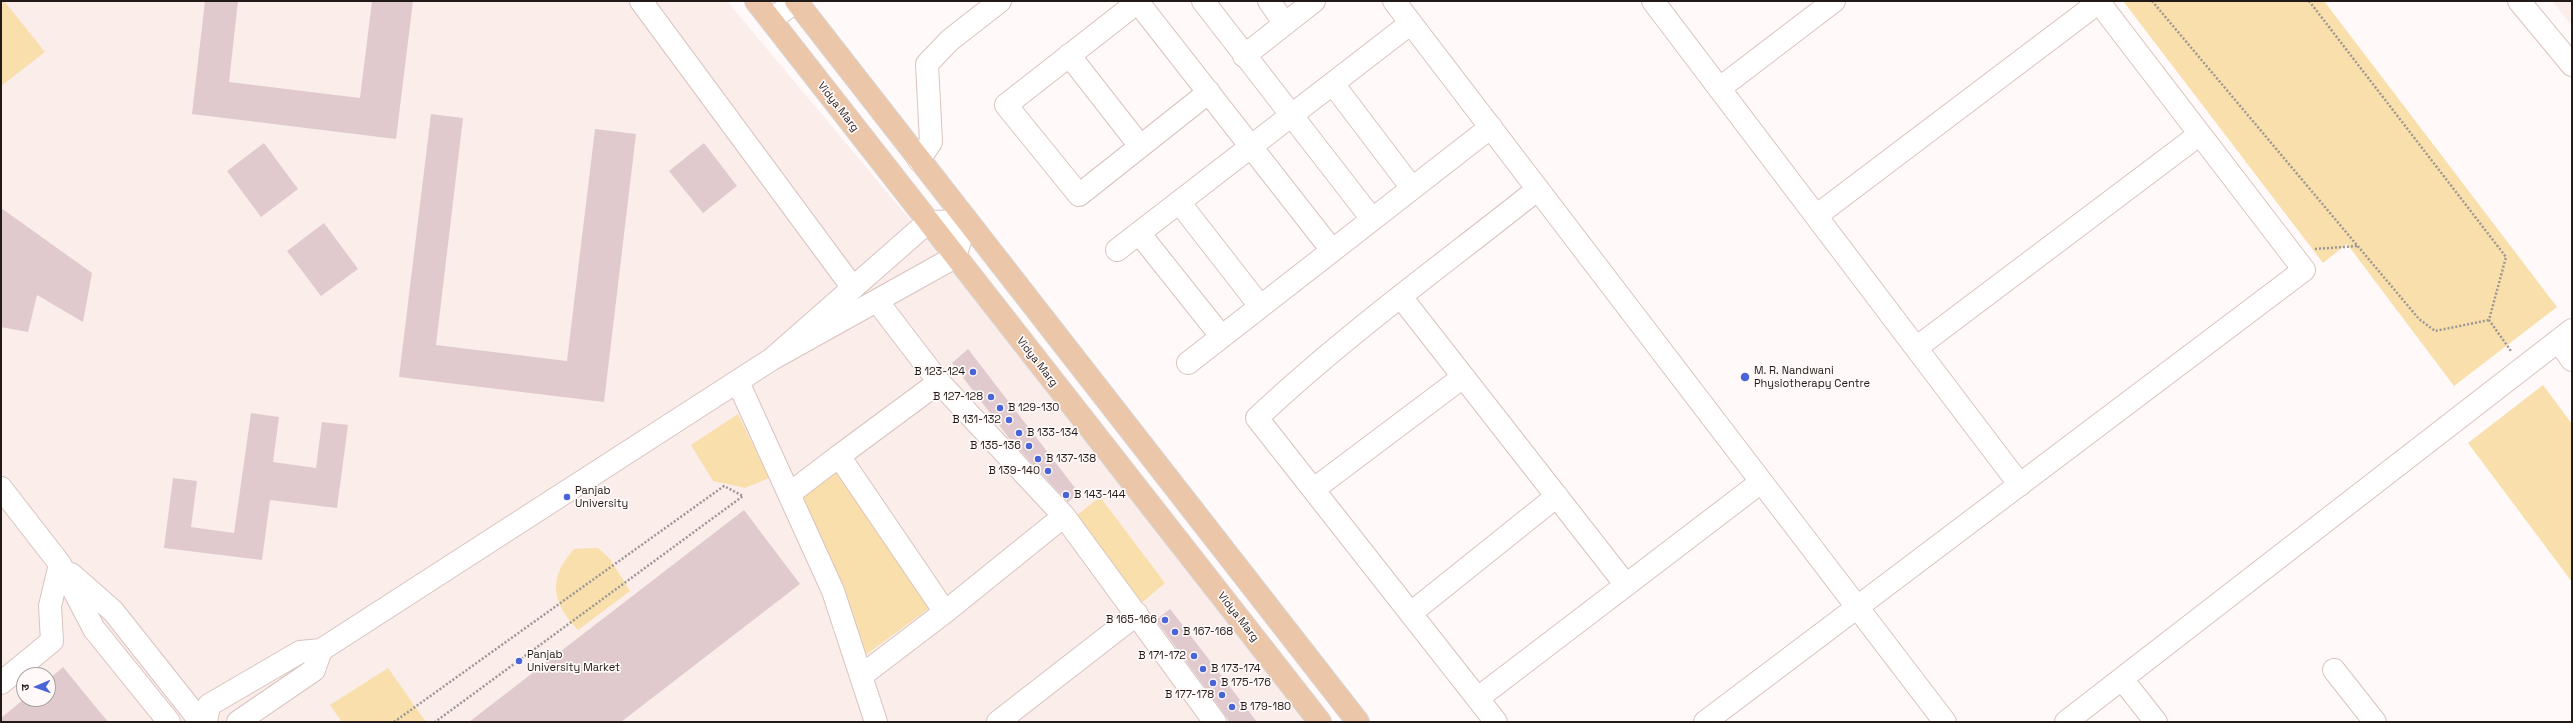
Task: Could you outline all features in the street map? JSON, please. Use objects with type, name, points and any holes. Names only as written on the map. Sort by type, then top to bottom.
[{"type":"main road","name":"Vidya Marg","points":[[756,1],[1320,722]]},
{"type":"main road","points":[[796,1],[1358,722]]},
{"type":"street","points":[[641,1],[853,288]]},
{"type":"street","points":[[771,20],[796,1]]},
{"type":"street","points":[[919,160],[931,142],[926,64],[950,40],[1000,1]]},
{"type":"street","points":[[1209,92],[1079,195],[1006,105],[1138,1],[1209,92],[1251,148],[1331,249]]},
{"type":"street","points":[[1203,1],[1244,56],[1372,219]]},
{"type":"street","points":[[1269,1],[1285,24]]},
{"type":"street","points":[[1244,56],[1314,1]]},
{"type":"street","points":[[1394,1],[1945,722]]},
{"type":"street","points":[[1653,1],[2020,485]]},
{"type":"street","points":[[1720,88],[1834,1]]},
{"type":"street","points":[[1713,720],[1858,607],[2304,270],[2098,1],[1816,216]]},
{"type":"street","points":[[2519,1],[2572,65]]},
{"type":"street","points":[[1117,250],[1411,23]]},
{"type":"street","points":[[1069,55],[1140,146]]},
{"type":"street","points":[[1333,84],[1412,188]]},
{"type":"street","points":[[1188,363],[1331,249],[1491,127]]},
{"type":"street","points":[[1916,348],[2200,134]]},
{"type":"street","points":[[1496,722],[1258,418],[1283,394],[1401,297],[1538,189]]},
{"type":"street","points":[[1179,202],[1260,306]]},
{"type":"street","points":[[206,722],[209,705],[300,652],[321,650],[772,359],[955,257],[966,221],[928,222],[772,359]]},
{"type":"street","points":[[1139,233],[1221,336]]},
{"type":"street","points":[[1401,297],[1626,585]]},
{"type":"street","points":[[878,301],[939,382],[1064,516],[1215,722]]},
{"type":"street","points":[[2066,722],[2565,336],[2572,360]]},
{"type":"street","points":[[1314,489],[1463,377]]},
{"type":"street","points":[[738,382],[833,591],[876,722]]},
{"type":"street","points":[[789,494],[939,382]]},
{"type":"street","points":[[840,456],[945,612]]},
{"type":"street","points":[[1478,698],[1762,482]]},
{"type":"street","points":[[1,488],[60,564],[94,629],[169,722]]},
{"type":"street","points":[[1411,613],[1557,496]]},
{"type":"street","points":[[861,676],[945,612],[1064,516]]},
{"type":"street","points":[[1,683],[52,641],[50,606],[60,564]]},
{"type":"street","points":[[60,564],[113,611],[201,722]]},
{"type":"street","points":[[998,722],[1022,715],[1137,614]]},
{"type":"street","points":[[238,722],[314,670],[321,650]]},
{"type":"street","points":[[2334,670],[2375,722]]},
{"type":"street","points":[[2122,679],[2156,722]]},
{"type":"path","points":[[2152,1],[2419,319],[2435,331],[2489,320]]},
{"type":"path","points":[[2309,1],[2506,257],[2489,320]]},
{"type":"path","points":[[2288,249],[2358,246]]},
{"type":"path","points":[[2489,320],[2523,368]]},
{"type":"path","points":[[394,722],[724,486],[743,496],[435,722]]},
{"type":"shaded area","name":"Panjab University","points":[[1,1],[727,1],[994,320],[1309,722],[1,722]]},
{"type":"shaded area","points":[[1,1],[4,1],[45,52],[1,86]]},
{"type":"shaded area","points":[[2123,1],[2324,1],[2557,307],[2454,386],[2347,244],[2323,263]]},
{"type":"shaded area","points":[[2552,1],[2572,1],[2572,26]]},
{"type":"shaded area","points":[[2543,385],[2572,424],[2572,582],[2468,443]]},
{"type":"shaded area","points":[[738,414],[769,478],[745,488],[713,481],[691,445]]},
{"type":"shaded area","points":[[835,468],[931,607],[864,656],[799,496]]},
{"type":"shaded area","points":[[1100,497],[1165,583],[1139,605],[1072,519]]},
{"type":"shaded area","points":[[598,548],[610,559],[630,591],[578,630],[562,610],[556,590],[557,580],[560,570],[574,549]]},
{"type":"shaded area","points":[[388,668],[426,722],[342,722],[330,705]]},
{"type":"building","points":[[205,1],[238,1],[229,82],[360,98],[372,1],[413,1],[396,139],[192,114]]},
{"type":"building","points":[[431,114],[463,118],[436,345],[567,361],[595,129],[636,134],[604,402],[399,377]]},
{"type":"building","points":[[264,143],[298,189],[261,217],[227,171]]},
{"type":"building","points":[[704,143],[737,186],[703,213],[669,171]]},
{"type":"building","points":[[1,208],[92,273],[83,322],[37,295],[28,332],[1,327]]},
{"type":"building","points":[[324,223],[358,269],[321,296],[287,251]]},
{"type":"building","points":[[968,349],[1079,493],[1068,502],[1012,442],[952,363]]},
{"type":"building","points":[[251,413],[279,417],[273,462],[316,468],[322,422],[348,425],[337,508],[270,500],[262,560],[164,548],[173,478],[197,481],[191,527],[234,533]]},
{"type":"building","points":[[744,510],[800,584],[621,722],[469,722]]},
{"type":"building","points":[[1170,609],[1257,722],[1229,722],[1156,620]]},
{"type":"building","points":[[63,667],[108,722],[1,722],[1,718],[16,706],[16,707],[56,707],[56,673]]},
{"type":"place","name":"B 123-124","points":[[973,372]]},
{"type":"place","name":"M. R. Nandwani Physiotherapy Centre","points":[[1745,377]]},
{"type":"place","name":"B 127-128","points":[[991,397]]},
{"type":"place","name":"B 129-130","points":[[1000,408]]},
{"type":"place","name":"B 131-132","points":[[1009,420]]},
{"type":"place","name":"B 133-134","points":[[1019,433]]},
{"type":"place","name":"B 135-136","points":[[1029,446]]},
{"type":"place","name":"B 137-138","points":[[1038,459]]},
{"type":"place","name":"B 139-140","points":[[1048,471]]},
{"type":"place","name":"B 143-144","points":[[1066,495]]},
{"type":"place","name":"Panjab University","points":[[567,497]]},
{"type":"place","name":"B 165-166","points":[[1165,620]]},
{"type":"place","name":"B 167-168","points":[[1175,632]]},
{"type":"place","name":"B 171-172","points":[[1194,656]]},
{"type":"place","name":"Panjab University Market","points":[[519,661]]},
{"type":"place","name":"B 173-174","points":[[1203,669]]},
{"type":"place","name":"B 175-176","points":[[1213,683]]},
{"type":"place","name":"B 177-178","points":[[1222,695]]},
{"type":"place","name":"B 179-180","points":[[1232,707]]}]
